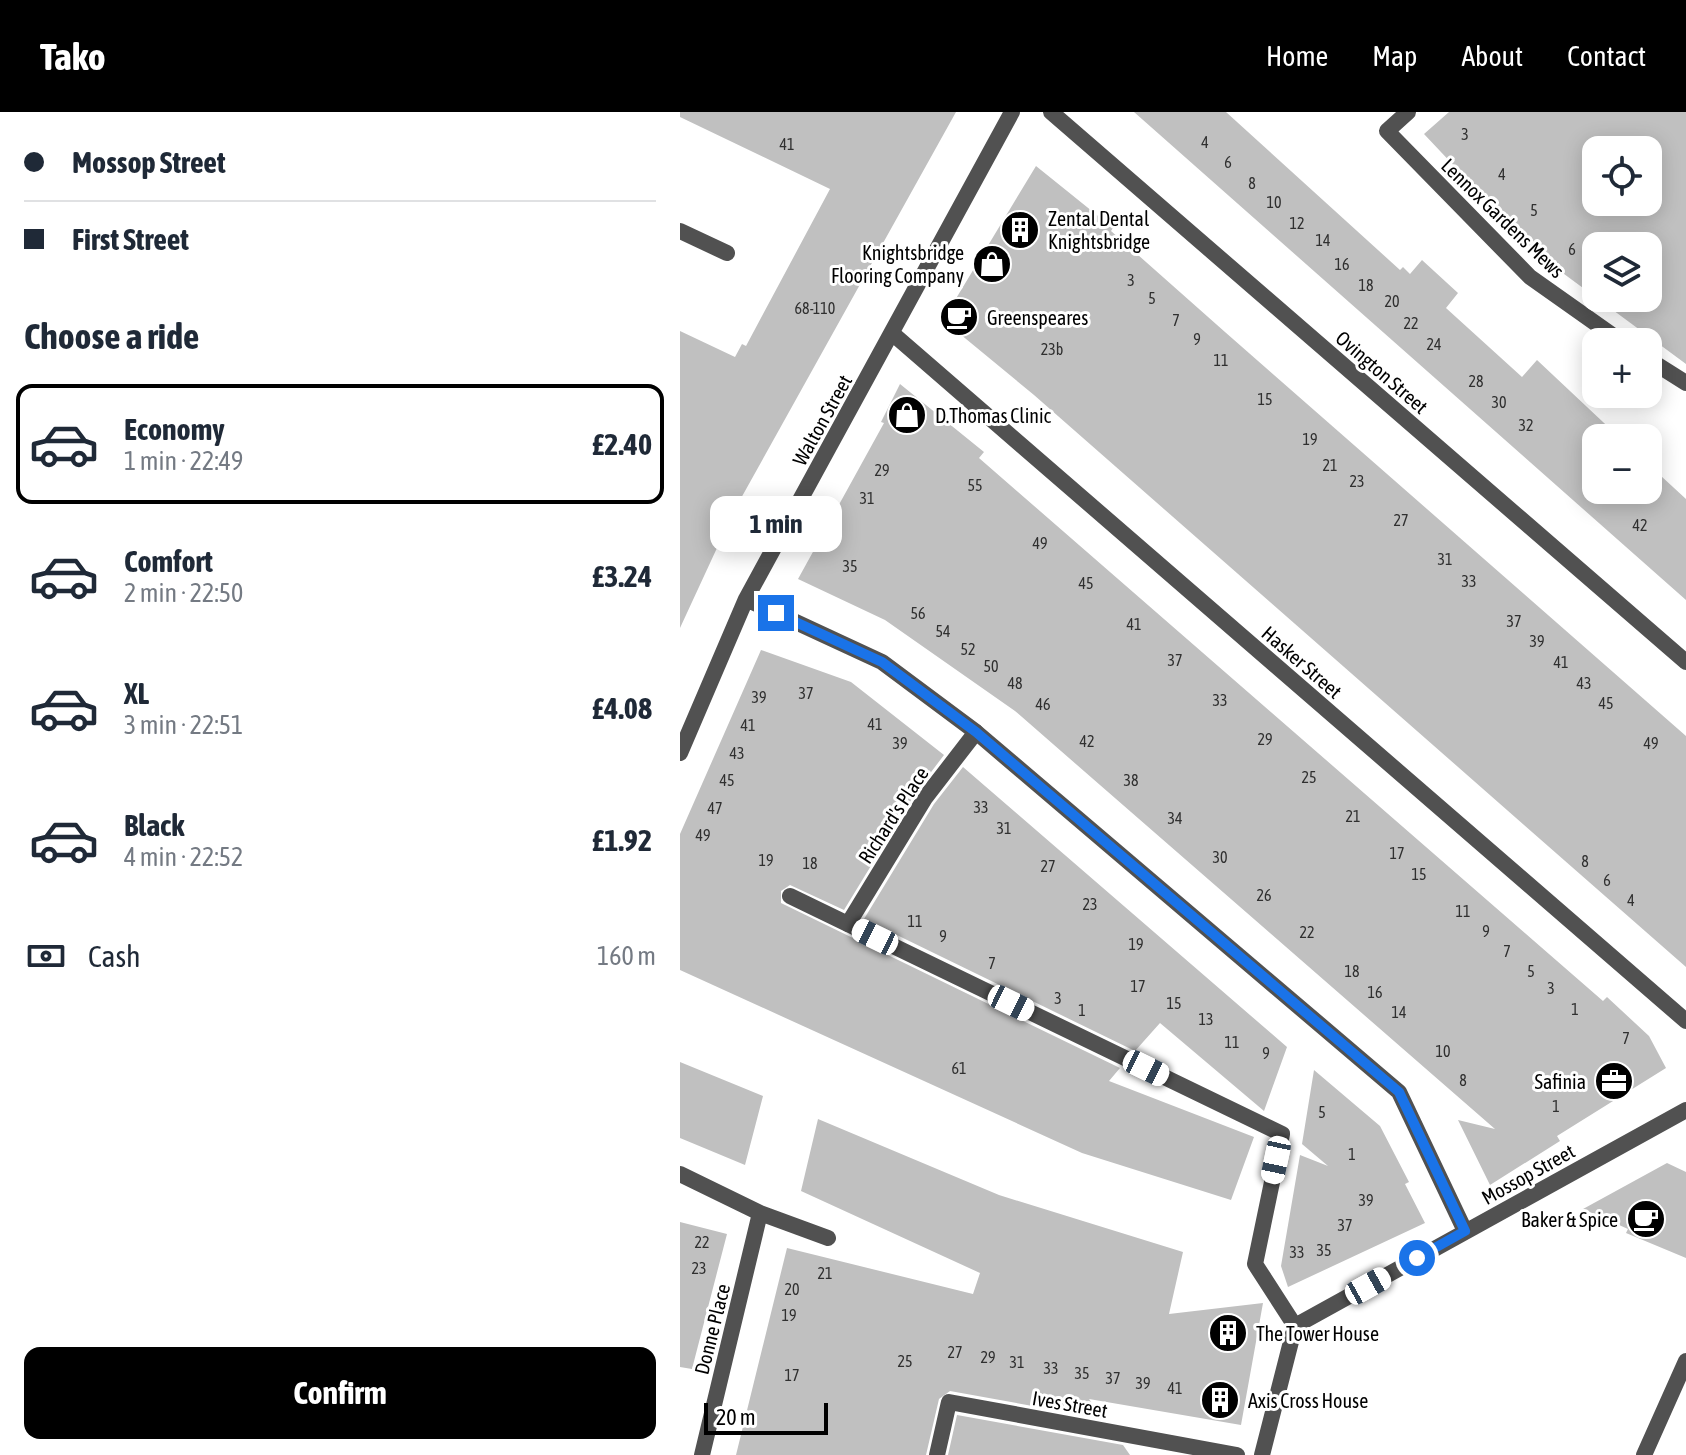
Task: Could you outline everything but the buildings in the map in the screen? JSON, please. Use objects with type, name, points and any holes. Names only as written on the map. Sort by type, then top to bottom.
[{"type":"street","name":"Walton Street","points":[[680,753],[746,599],[1012,112]]},
{"type":"street","name":"Ovington Street","points":[[1051,112],[1686,662]]},
{"type":"street","name":"Lennox Gardens Mews","points":[[1408,112],[1387,131],[1530,277],[1602,328]]},
{"type":"street","points":[[680,231],[727,253]]},
{"type":"street","name":"Hasker Street","points":[[893,334],[1686,1021]]},
{"type":"street","points":[[1662,368],[1686,383]]},
{"type":"street","points":[[746,599],[882,662],[976,732],[1399,1092],[1465,1231]]},
{"type":"street","name":"Richard's Place","points":[[848,924],[925,798],[976,732]]},
{"type":"street","points":[[790,896],[1282,1134],[1255,1264],[1295,1326],[1262,1455]]},
{"type":"street","name":"Mossop Street","points":[[1295,1326],[1686,1110]]},
{"type":"street","points":[[680,1174],[760,1213],[828,1238]]},
{"type":"street","name":"Donne Place","points":[[702,1455],[760,1213]]},
{"type":"street","points":[[1644,1455],[1686,1361]]},
{"type":"street","name":"Ives Street","points":[[937,1455],[949,1402],[1237,1455]]},
{"type":"place","name":"Zental Dental Knightsbridge","points":[[1020,230]]},
{"type":"place","name":"Knightsbridge Flooring Company","points":[[992,264]]},
{"type":"place","name":"Greenspeares","points":[[959,317]]},
{"type":"place","name":"D.Thomas Clinic","points":[[907,415]]},
{"type":"place","name":"Safinia","points":[[1614,1081]]},
{"type":"place","name":"Baker & Spice","points":[[1646,1219]]},
{"type":"place","name":"The Tower House","points":[[1228,1333]]},
{"type":"place","name":"Axis Cross House","points":[[1220,1400]]},
{"type":"route","points":[[776,613],[882,662],[976,732],[1399,1092],[1465,1231],[1417,1258]]}]
